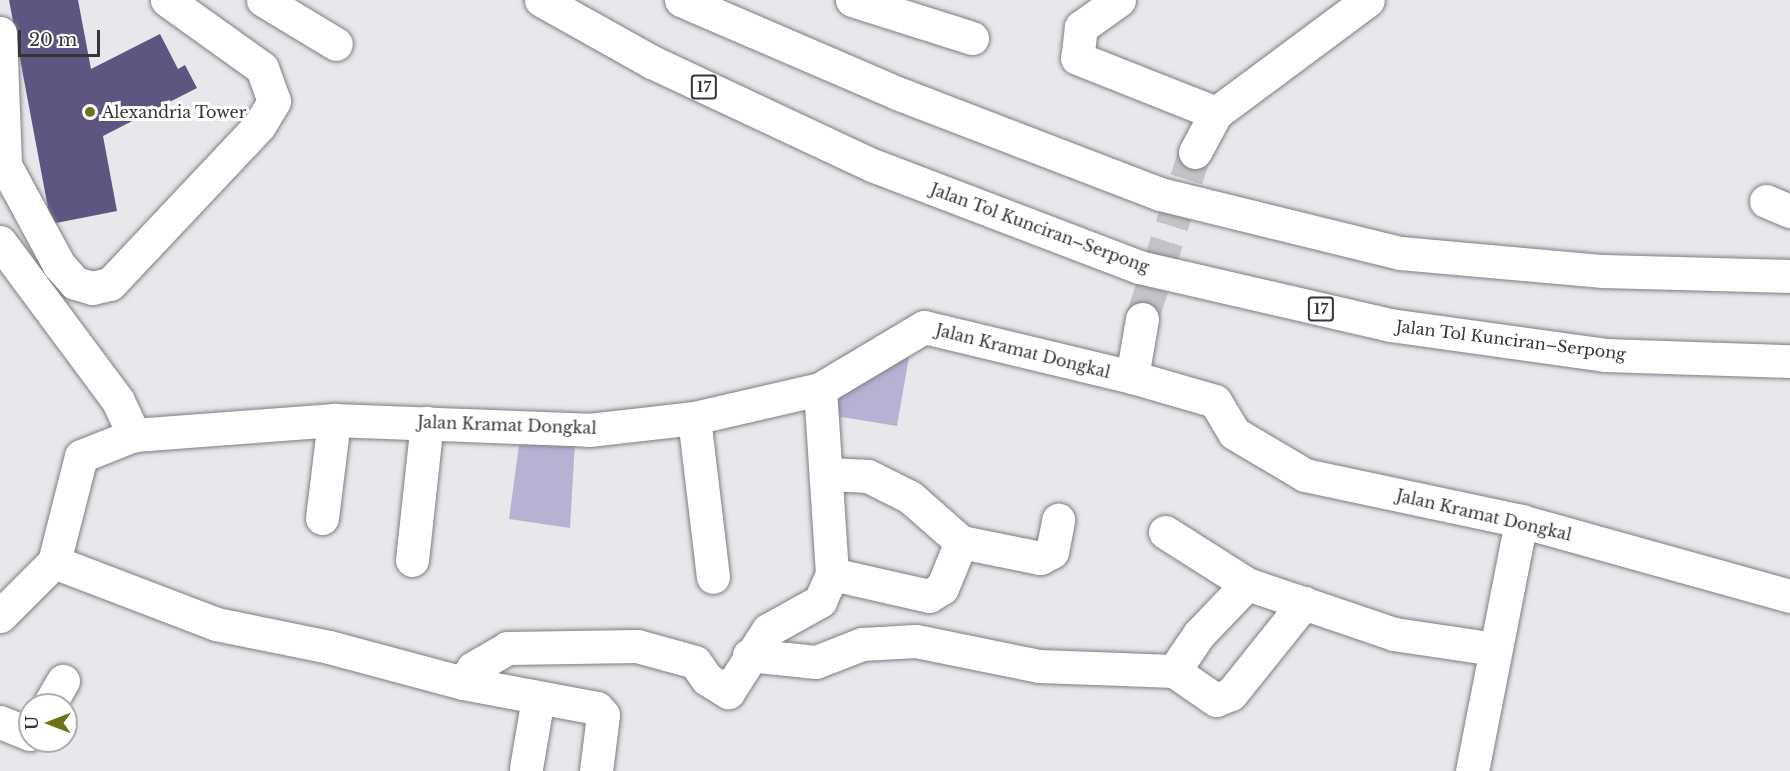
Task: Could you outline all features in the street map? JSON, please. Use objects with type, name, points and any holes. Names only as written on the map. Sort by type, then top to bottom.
[{"type":"main road","points":[[1,50],[1,142],[5,165],[59,265],[75,284],[92,288],[110,284],[259,126],[274,101],[262,68],[167,0]]},
{"type":"main road","points":[[263,0],[336,44]]},
{"type":"main road","name":"Jalan Tol Kunciran–Serpong","points":[[541,0],[652,62],[872,165],[1139,267],[1390,325],[1605,355],[1790,361]]},
{"type":"main road","points":[[681,0],[897,93],[1160,194],[1400,253],[1603,271],[1790,276]]},
{"type":"main road","points":[[852,0],[901,6],[972,38]]},
{"type":"main road","points":[[1119,0],[1081,27],[1077,58],[1216,113]]},
{"type":"main road","points":[[1195,152],[1216,113],[1368,0]]},
{"type":"main road","points":[[0,242],[118,400],[134,435]]},
{"type":"main road","name":"Jalan Kramat Dongkal","points":[[1132,377],[1142,320]]},
{"type":"main road","name":"Jalan Kramat Dongkal","points":[[54,562],[81,456],[134,435],[334,420],[589,430],[694,418],[820,389],[924,327],[1132,377],[1215,402],[1234,433],[1305,475],[1521,521],[1790,596]]},
{"type":"main road","points":[[463,683],[473,668],[507,648],[637,646],[695,662],[723,694],[768,630],[820,601],[832,574],[829,474],[820,389]]},
{"type":"main road","points":[[694,418],[713,577]]},
{"type":"main road","points":[[322,518],[334,420]]},
{"type":"main road","points":[[412,561],[427,423]]},
{"type":"main road","points":[[829,474],[867,476],[910,497],[961,542],[1044,557],[1052,552],[1058,520]]},
{"type":"main road","points":[[1472,771],[1521,521]]},
{"type":"main road","points":[[1165,532],[1247,584],[1394,634],[1496,649]]},
{"type":"main road","points":[[832,574],[929,596],[942,588],[961,542]]},
{"type":"main road","points":[[0,616],[54,562],[216,624],[329,647],[463,683],[600,710],[596,771]]},
{"type":"main road","points":[[1173,671],[1199,634],[1247,584]]},
{"type":"main road","points":[[749,655],[816,662],[862,644],[916,641],[1039,666],[1173,671],[1223,700],[1304,603]]},
{"type":"main road","points":[[526,768],[538,698]]},
{"type":"main road","points":[[0,722],[18,729]]},
{"type":"shaded area","points":[[911,345],[897,426],[829,415],[827,394]]},
{"type":"shaded area","points":[[520,438],[575,442],[570,528],[509,519]]},
{"type":"building","name":"Alexandria Tower","points":[[9,0],[78,0],[91,69],[160,34],[178,69],[185,65],[197,88],[103,136],[117,211],[51,224]]},
{"type":"tunnel","points":[[1142,319],[1195,152]]},
{"type":"place","name":"Alexandria Tower","points":[[90,112]]}]
